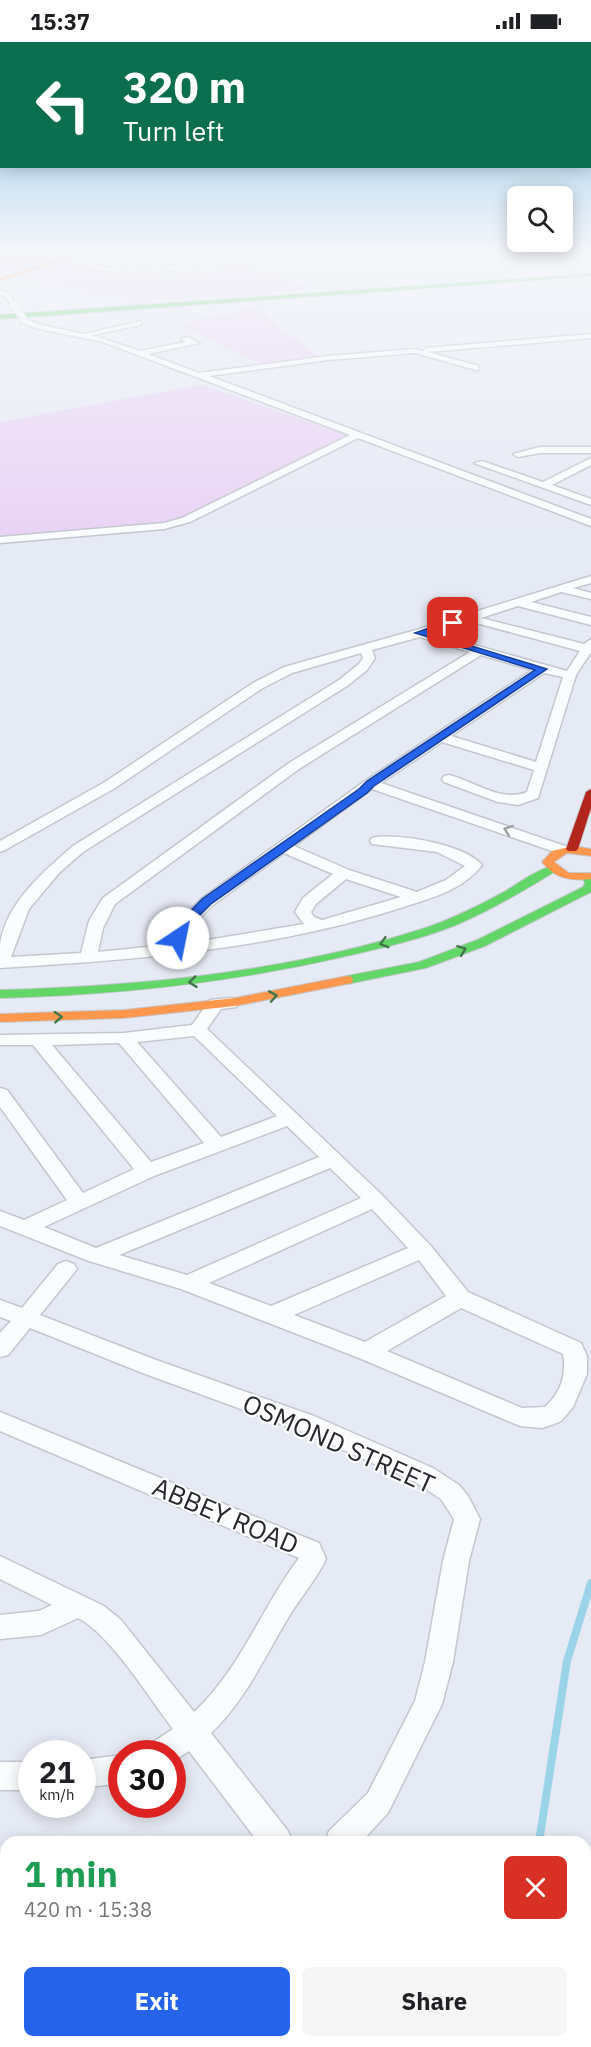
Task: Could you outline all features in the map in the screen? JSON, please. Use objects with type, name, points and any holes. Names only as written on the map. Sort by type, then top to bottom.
[{"type":"main road","points":[[0,994],[123,990],[198,982],[329,957],[450,923],[499,900],[567,849],[591,792]]},
{"type":"main road","points":[[567,849],[590,848]]},
{"type":"main road","points":[[0,1018],[124,1014],[235,1002],[422,965],[481,943],[588,889],[591,883],[589,876],[572,877],[551,863]]},
{"type":"street","points":[[112,343],[591,524]]},
{"type":"street","points":[[138,353],[194,343]]},
{"type":"street","points":[[197,376],[328,358],[514,343]]},
{"type":"street","points":[[151,358],[196,350]]},
{"type":"street","points":[[415,351],[476,368]]},
{"type":"street","points":[[0,540],[164,526],[186,520],[356,436]]},
{"type":"street","points":[[518,454],[540,450],[591,450]]},
{"type":"street","points":[[543,486],[591,461]]},
{"type":"street","points":[[480,463],[591,502]]},
{"type":"street","points":[[0,847],[110,784],[257,686],[288,670],[420,633],[591,579]]},
{"type":"street","points":[[560,589],[591,596]]},
{"type":"street","points":[[518,602],[591,621]]},
{"type":"street","points":[[449,779],[498,798],[518,801],[532,795],[570,675],[590,646],[469,618]]},
{"type":"street","points":[[420,633],[570,675]]},
{"type":"street","points":[[365,648],[369,658],[363,667],[343,683],[88,843],[54,870],[21,908],[0,963],[89,958],[267,938],[368,914],[453,882],[468,873],[474,865],[467,859],[436,847],[377,841]]},
{"type":"street","points":[[89,958],[90,938],[96,920],[109,901],[294,766],[481,650]]},
{"type":"street","points":[[193,948],[178,938],[178,930],[207,902],[367,787],[542,669]]},
{"type":"street","points":[[439,737],[542,768]]},
{"type":"street","points":[[367,787],[567,849]]},
{"type":"street","points":[[367,787],[551,863]]},
{"type":"street","points":[[283,847],[344,873],[416,897]]},
{"type":"street","points":[[321,925],[308,920],[303,912],[309,901],[344,873]]},
{"type":"street","points":[[0,1040],[124,1038],[198,1030],[216,1004],[235,1002]]},
{"type":"street","points":[[0,1218],[96,1256],[188,1283],[367,1352],[520,1417],[540,1418],[553,1413],[565,1400],[577,1368],[577,1358],[573,1348],[460,1298],[423,1250],[375,1200],[198,1030]]},
{"type":"street","points":[[124,1038],[218,1146]]},
{"type":"street","points":[[39,1041],[147,1171]]},
{"type":"street","points":[[0,1094],[78,1201]]},
{"type":"street","points":[[24,1228],[147,1171],[290,1118]]},
{"type":"street","points":[[96,1256],[331,1160]]},
{"type":"street","points":[[188,1283],[375,1200]]},
{"type":"street","points":[[270,1316],[423,1250]]},
{"type":"street","points":[[0,1349],[66,1269]]},
{"type":"street","points":[[367,1352],[460,1298]]},
{"type":"street","name":"OSMOND STREET","points":[[0,1308],[148,1366],[306,1423],[424,1475],[450,1492],[459,1503],[467,1519],[456,1561],[439,1662],[428,1704],[378,1803],[346,1836]]},
{"type":"street","name":"ABBEY ROAD","points":[[0,1422],[310,1551],[313,1559],[274,1618],[242,1677],[220,1706],[193,1733],[182,1740]]},
{"type":"street","points":[[0,1567],[95,1614],[112,1628],[272,1836]]},
{"type":"street","points":[[0,1627],[41,1623],[77,1606]]},
{"type":"street","points":[[0,1776],[18,1776]]},
{"type":"shaded area","points":[[215,343],[300,343],[320,358],[265,365]]},
{"type":"shaded area","points":[[201,385],[348,435],[170,523],[0,537],[0,422]]},
{"type":"waterway","points":[[540,1836],[567,1661],[591,1583]]},
{"type":"traffic: fast","points":[[0,994],[88,991],[175,983],[218,978],[304,962],[400,939],[439,927],[490,904],[552,869]]},
{"type":"traffic: fast","points":[[347,980],[422,965],[481,943],[588,889],[591,883],[588,877]]},
{"type":"traffic: slow","points":[[591,853],[579,850],[561,851],[548,862],[557,871],[567,876],[591,876]]},
{"type":"traffic: slow","points":[[0,1018],[124,1014],[235,1002],[347,980]]},
{"type":"traffic: jam","points":[[572,849],[591,792]]},
{"type":"route","points":[[178,938],[178,930],[207,902],[370,784],[542,669],[420,633],[453,623]]}]
